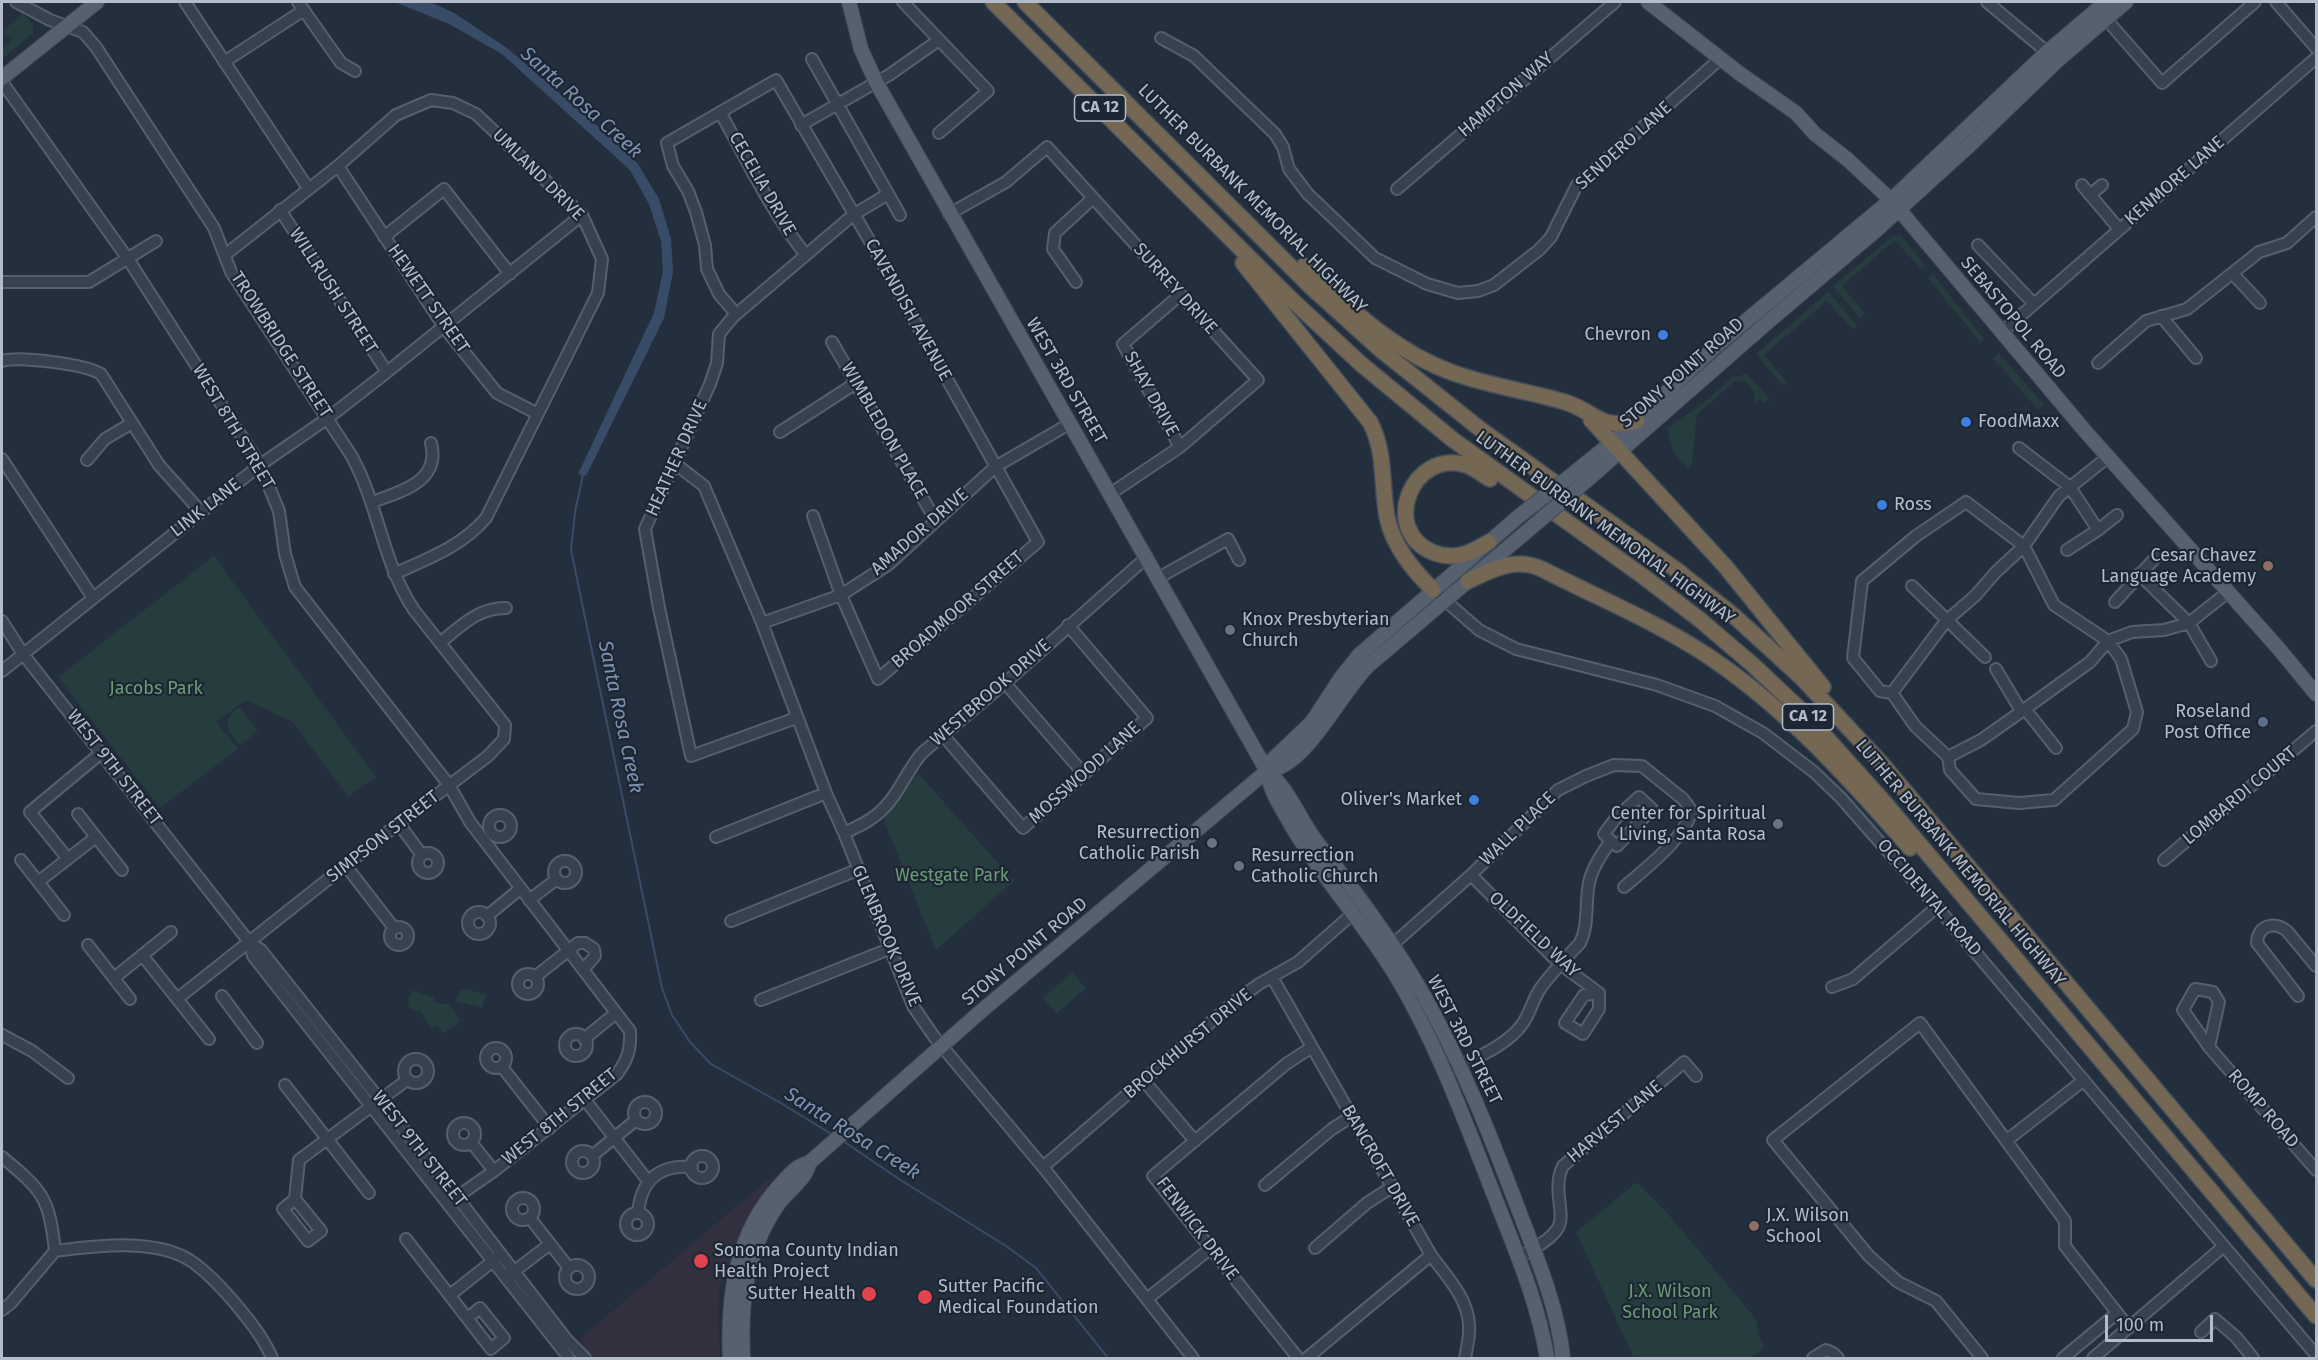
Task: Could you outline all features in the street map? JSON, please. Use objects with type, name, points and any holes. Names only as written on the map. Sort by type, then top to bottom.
[{"type":"highway","name":"LUTHER BURBANK MEMORIAL HIGHWAY","points":[[993,2],[1307,315],[1386,386],[1471,453],[1598,544],[1717,634],[1806,715],[1869,784],[2316,1316]]},
{"type":"highway","name":"LUTHER BURBANK MEMORIAL HIGHWAY","points":[[1025,2],[1328,303],[1401,368],[1480,429],[1715,600],[1802,678],[1868,747],[2316,1280]]},
{"type":"highway","points":[[1208,184],[1374,328],[1404,350],[1456,374],[1572,405],[1609,424],[1637,421]]},
{"type":"highway","points":[[1207,215],[1229,246],[1370,422],[1381,451],[1386,509],[1392,534],[1405,557],[1439,595]]},
{"type":"highway","points":[[1539,397],[1583,415],[1598,425],[1738,581],[1839,707],[1868,747]]},
{"type":"highway","points":[[1489,542],[1456,556],[1436,554],[1423,546],[1412,535],[1406,520],[1406,504],[1414,483],[1424,473],[1436,467],[1456,463],[1469,466],[1548,518],[1598,544]]},
{"type":"highway","points":[[1468,581],[1505,565],[1519,563],[1532,565],[1673,636],[1722,665],[1827,756],[1975,921],[2031,976]]},
{"type":"main road","points":[[2,80],[97,2]]},
{"type":"main road","name":"WEST 3RD STREET","points":[[849,2],[861,49],[876,82],[1267,771],[1269,788],[1296,835],[1318,868],[1359,909],[1391,946],[1421,992],[1460,1065],[1533,1249],[1552,1308],[1563,1359]]},
{"type":"main road","name":"SEBASTOPOL ROAD","points":[[1648,2],[1720,59],[1796,113],[1815,134],[1847,159],[1895,204],[2108,457],[2316,694]]},
{"type":"main road","name":"STONY POINT ROAD","points":[[1439,595],[1468,581],[1586,482],[1637,421],[1726,336],[1972,143],[2106,2]]},
{"type":"main road","name":"STONY POINT ROAD","points":[[730,1359],[728,1324],[730,1294],[740,1252],[755,1218],[768,1198],[801,1165],[809,1163],[979,1013],[1267,771],[1270,762],[1312,722],[1355,660],[1439,595],[1489,542],[1574,473],[1617,447],[1895,204],[1988,109],[2053,56],[2106,19],[2124,2]]},
{"type":"main road","points":[[1972,143],[1971,131],[1988,113],[1988,109]]},
{"type":"main road","name":"WEST 3RD STREET","points":[[1359,909],[1445,1068],[1533,1299],[1547,1359]]},
{"type":"main road","name":"STONY POINT ROAD","points":[[743,1359],[741,1327],[743,1298],[755,1249],[765,1226],[787,1194],[808,1171],[809,1163]]},
{"type":"street","name":"TROWBRIDGE STREET","points":[[16,2],[50,20],[83,32],[96,47],[214,228],[231,272],[328,418],[363,476],[386,555],[414,610],[505,725]]},
{"type":"street","points":[[185,2],[308,188]]},
{"type":"street","points":[[903,2],[988,91],[939,133]]},
{"type":"street","name":"HAMPTON WAY","points":[[1396,189],[1615,2]]},
{"type":"street","points":[[1987,2],[2053,56]]},
{"type":"street","points":[[2106,19],[2162,82],[2255,2]]},
{"type":"street","points":[[2276,2],[2316,48]]},
{"type":"street","points":[[224,62],[301,5],[340,63],[355,71]]},
{"type":"street","name":"SENDERO LANE","points":[[1161,38],[1194,56],[1275,134],[1283,147],[1289,169],[1308,194],[1375,258],[1427,284],[1458,292],[1478,291],[1490,287],[1539,250],[1551,237],[1577,184],[1720,59]]},
{"type":"street","points":[[801,125],[876,82],[939,40]]},
{"type":"street","name":"KENMORE LANE","points":[[2002,332],[2316,58]]},
{"type":"street","points":[[812,59],[900,215]]},
{"type":"street","name":"WEST 8TH STREET","points":[[2,80],[128,259],[260,465],[279,511],[285,554],[295,587],[449,785],[470,822],[487,835],[520,889],[630,1031],[631,1046],[627,1060],[617,1074],[494,1171],[452,1200]]},
{"type":"street","name":"CAVENDISH AVENUE","points":[[720,112],[776,80],[881,261],[1038,542]]},
{"type":"street","name":"UMLAND DRIVE","points":[[225,255],[338,165],[396,115],[431,100],[453,103],[476,114],[582,215],[602,260],[598,293],[486,518],[475,530],[448,550],[394,574]]},
{"type":"street","points":[[720,112],[667,143],[673,166],[688,190],[696,212],[705,245],[707,269],[719,294],[736,314]]},
{"type":"street","name":"CECELIA DRIVE","points":[[720,112],[773,205],[806,255]]},
{"type":"street","name":"SURREY DRIVE","points":[[949,214],[1006,182],[1047,147],[1258,380],[1180,447],[1110,494]]},
{"type":"street","name":"HEWETT STREET","points":[[338,165],[444,327],[497,393],[538,414]]},
{"type":"street","points":[[2082,185],[2119,229]]},
{"type":"street","points":[[2090,195],[2102,185]]},
{"type":"street","points":[[384,237],[444,189],[510,273]]},
{"type":"street","name":"HEATHER DRIVE","points":[[796,718],[691,756],[659,608],[645,529],[710,384],[717,363],[719,334],[736,314],[853,215],[888,194]]},
{"type":"street","points":[[1077,282],[1053,249],[1055,233],[1093,198]]},
{"type":"street","name":"WILLRUSH STREET","points":[[280,210],[387,372]]},
{"type":"street","name":"LINK LANE","points":[[2,671],[260,465],[328,418],[387,372],[582,215]]},
{"type":"street","points":[[2098,363],[2146,321],[2187,309],[2259,252],[2287,243],[2316,217]]},
{"type":"street","points":[[2,282],[89,282],[156,241]]},
{"type":"street","points":[[1978,245],[2034,304]]},
{"type":"street","points":[[2233,274],[2260,303]]},
{"type":"street","name":"SHAY DRIVE","points":[[1180,295],[1123,344],[1180,447]]},
{"type":"street","points":[[2161,316],[2196,358]]},
{"type":"street","name":"WIMBLEDON PLACE","points":[[832,342],[936,521]]},
{"type":"street","points":[[2,361],[18,359],[92,368],[101,374],[159,465],[201,512]]},
{"type":"street","points":[[780,432],[856,383]]},
{"type":"street","points":[[87,460],[105,439],[132,423]]},
{"type":"street","name":"AMADOR DRIVE","points":[[762,623],[841,595],[889,564],[995,467],[1069,424]]},
{"type":"street","points":[[372,502],[420,481],[431,465],[433,453],[431,443]]},
{"type":"street","points":[[2019,448],[2070,487],[2098,530]]},
{"type":"street","points":[[1892,693],[1946,621],[1975,596],[1996,572],[2025,546],[2059,496],[2108,457]]},
{"type":"street","points":[[2,459],[93,598]]},
{"type":"street","name":"GLENBROOK DRIVE","points":[[674,462],[704,486],[762,623],[796,718],[913,1006],[943,1047],[1043,1167],[1193,1359]]},
{"type":"street","points":[[1965,502],[2025,546],[2054,605],[2108,641],[2121,659],[2137,712],[2133,729],[2054,800],[2019,803],[1976,800],[1950,770],[1948,757],[1915,726],[1892,693],[1880,691],[1853,658],[1862,581],[1916,536],[1965,502]]},
{"type":"street","points":[[2067,550],[2117,515]]},
{"type":"street","points":[[813,516],[841,595]]},
{"type":"street","points":[[1158,578],[1228,539],[1239,560]]},
{"type":"street","name":"BROADMOOR STREET","points":[[841,595],[878,679],[1038,542]]},
{"type":"street","points":[[2115,602],[2157,556]]},
{"type":"street","name":"WESTBROOK DRIVE","points":[[844,833],[865,824],[878,814],[891,800],[910,767],[942,734],[1005,683],[1147,557]]},
{"type":"street","points":[[2139,574],[2189,623],[2211,662]]},
{"type":"street","points":[[1912,586],[1985,657]]},
{"type":"street","points":[[1948,757],[1981,740],[2090,662],[2108,641],[2132,632],[2164,630],[2189,623],[2228,592]]},
{"type":"street","name":"OCCIDENTAL ROAD","points":[[1439,595],[1479,630],[1507,646],[1681,693],[1714,706],[1763,733],[1799,759],[1833,789],[1937,907],[2316,1355]]},
{"type":"street","points":[[440,644],[468,620],[490,608],[506,608]]},
{"type":"street","name":"WEST 9TH STREET","points":[[2,621],[23,654],[249,943],[253,956],[376,1103],[510,1275],[585,1359]]},
{"type":"street","name":"MOSSWOOD LANE","points":[[942,734],[1023,828],[1147,718],[1068,625]]},
{"type":"street","points":[[1996,669],[2023,710],[2056,748]]},
{"type":"street","points":[[1005,683],[1083,773]]},
{"type":"street","name":"SIMPSON STREET","points":[[177,999],[488,756],[504,739],[505,725]]},
{"type":"street","name":"LOMBARDI COURT","points":[[2164,860],[2316,731]]},
{"type":"street","points":[[68,859],[30,812],[101,753]]},
{"type":"street","name":"WALL PLACE","points":[[1391,946],[1471,875],[1558,790],[1614,765],[1642,766],[1683,799],[1692,811],[1689,821],[1666,850],[1624,887]]},
{"type":"street","points":[[716,837],[826,793]]},
{"type":"street","points":[[1639,797],[1652,809],[1617,846],[1611,842],[1604,834],[1616,818],[1639,797]]},
{"type":"street","points":[[78,814],[122,870]]},
{"type":"street","points":[[399,824],[422,855]]},
{"type":"street","points":[[38,882],[96,837]]},
{"type":"street","points":[[1445,1068],[1460,1065],[1501,1043],[1526,1020],[1539,990],[1580,943],[1584,935],[1589,883],[1592,873],[1611,842]]},
{"type":"street","points":[[21,860],[64,915]]},
{"type":"street","points":[[346,866],[394,928]]},
{"type":"street","points":[[730,921],[857,870]]},
{"type":"street","name":"OLDFIELD WAY","points":[[1471,875],[1560,964],[1599,993]]},
{"type":"street","points":[[529,900],[557,879]]},
{"type":"street","points":[[487,916],[520,889]]},
{"type":"street","points":[[1832,987],[1853,979],[1937,907]]},
{"type":"street","name":"BROCKHURST DRIVE","points":[[1043,1167],[1234,1002],[1308,954],[1359,909]]},
{"type":"street","points":[[2298,996],[2257,943],[2259,932],[2273,925],[2281,926],[2316,966]]},
{"type":"street","points":[[114,978],[171,932]]},
{"type":"street","points":[[535,977],[579,943],[585,943],[594,950],[596,956],[583,970]]},
{"type":"street","points":[[88,945],[130,999]]},
{"type":"street","points":[[760,1000],[889,949]]},
{"type":"street","points":[[142,955],[209,1040]]},
{"type":"street","name":"BANCROFT DRIVE","points":[[1272,977],[1431,1255],[1459,1293],[1467,1311],[1469,1326],[1465,1359]]},
{"type":"street","name":"ROMP ROAD","points":[[2209,1047],[2219,1002],[2213,992],[2195,989],[2183,1010],[2209,1047],[2316,1171]]},
{"type":"street","points":[[222,996],[257,1043]]},
{"type":"street","points":[[584,1039],[616,1013]]},
{"type":"street","points":[[1982,1359],[1936,1301],[1898,1282],[1869,1256],[1773,1140],[1920,1023],[2065,1221],[2065,1246],[2129,1328]]},
{"type":"street","points":[[2,1035],[32,1051],[68,1078]]},
{"type":"street","name":"FENWICK DRIVE","points":[[1298,1359],[1153,1176],[1286,1064],[1312,1047]]},
{"type":"street","name":"HARVEST LANE","points":[[1518,1258],[1558,1228],[1560,1221],[1557,1183],[1563,1166],[1684,1062],[1696,1076]]},
{"type":"street","points":[[502,1067],[550,1128]]},
{"type":"street","points":[[296,1199],[299,1160],[407,1080]]},
{"type":"street","points":[[2006,1142],[2084,1080]]},
{"type":"street","points":[[1144,1081],[1195,1141]]},
{"type":"street","points":[[285,1085],[369,1193]]},
{"type":"street","points":[[585,1100],[648,1181]]},
{"type":"street","points":[[1265,1185],[1332,1129],[1352,1117]]},
{"type":"street","points":[[592,1156],[636,1120]]},
{"type":"street","points":[[471,1142],[494,1171]]},
{"type":"street","points":[[2,1157],[33,1182],[47,1205],[52,1223],[55,1251]]},
{"type":"street","points":[[638,1213],[642,1190],[648,1181],[663,1170],[679,1166],[692,1167]]},
{"type":"street","points":[[1315,1248],[1367,1203],[1392,1187]]},
{"type":"street","points":[[530,1218],[569,1268]]},
{"type":"street","points":[[406,1239],[468,1318]]},
{"type":"street","points":[[510,1275],[550,1244]]},
{"type":"street","points":[[2,1310],[11,1303],[55,1251],[93,1246],[129,1245],[163,1250],[192,1262],[216,1282],[264,1340],[272,1359]]},
{"type":"street","points":[[2093,1359],[2224,1246]]},
{"type":"street","points":[[1147,1299],[1211,1248]]},
{"type":"street","points":[[1307,1359],[1431,1255]]},
{"type":"street","points":[[450,1295],[496,1258]]},
{"type":"street","name":"WEST 9TH STREET","points":[[510,1275],[569,1359]]},
{"type":"street","points":[[2063,1359],[2116,1314]]},
{"type":"street","points":[[2201,1332],[2215,1320],[2236,1337],[2253,1359]]},
{"type":"street","points":[[1814,1359],[1826,1350],[1838,1359]]},
{"type":"shaded area","name":"Sonoma County Indian Health Project","points":[[776,1173],[755,1205],[736,1245],[719,1291],[720,1358],[593,1358],[582,1347],[581,1338]]},
{"type":"green space","points":[[22,13],[33,24],[33,33],[2,59],[2,49],[12,39],[2,32]]},
{"type":"green space","points":[[1893,236],[1901,236],[1925,265],[1921,269],[1895,240],[1842,286],[1865,314],[1860,318],[1833,286]]},
{"type":"green space","points":[[1933,274],[1984,339],[1981,343],[1928,278]]},
{"type":"green space","points":[[1828,292],[1858,326],[1853,330],[1827,301],[1764,355],[1788,383],[1783,386],[1756,354]]},
{"type":"green space","points":[[1999,353],[2044,405],[2038,410],[1993,358]]},
{"type":"green space","points":[[1746,373],[1770,399],[1764,404],[1760,398],[1754,404],[1755,393],[1746,382],[1735,381],[1697,414],[1692,465],[1688,469],[1674,454],[1667,428],[1702,404],[1735,375],[1738,377]]},
{"type":"green space","name":"Jacobs Park","points":[[214,556],[376,777],[348,797],[293,722],[246,700],[216,722],[238,749],[160,808],[58,677]]},
{"type":"green space","points":[[239,707],[258,731],[240,745],[228,726],[229,717]]},
{"type":"green space","name":"Westgate Park","points":[[918,773],[1014,881],[936,950],[884,820]]},
{"type":"green space","points":[[1072,972],[1086,988],[1056,1014],[1043,998]]},
{"type":"green space","points":[[465,989],[486,994],[482,1008],[456,1001],[459,991]]},
{"type":"green space","points":[[412,990],[435,998],[433,1002],[449,1004],[461,1021],[443,1034],[437,1025],[432,1029],[421,1012],[409,1008],[408,1000]]},
{"type":"green space","name":"J.X. Wilson School Park","points":[[1637,1182],[1669,1215],[1756,1319],[1758,1335],[1764,1347],[1750,1358],[1634,1358],[1576,1232]]},
{"type":"water","points":[[395,2],[430,2],[454,13],[507,48],[616,142],[638,164],[659,199],[671,239],[673,272],[664,318],[586,476],[578,474],[654,313],[663,271],[661,241],[649,204],[630,170],[502,54],[449,24]]},
{"type":"waterway","name":"Santa Rosa Creek","points":[[583,475],[575,512],[571,550],[662,988],[672,1015],[690,1042],[711,1064],[833,1135]]},
{"type":"waterway","name":"Santa Rosa Creek","points":[[843,1141],[1006,1246],[1036,1268],[1108,1358]]},
{"type":"place","name":"Chevron","points":[[1663,335]]},
{"type":"place","name":"FoodMaxx","points":[[1966,422]]},
{"type":"place","name":"Ross","points":[[1882,505]]},
{"type":"place","name":"Cesar Chavez Language Academy","points":[[2268,566]]},
{"type":"place","name":"Knox Presbyterian Church","points":[[1230,630]]},
{"type":"place","name":"Roseland Post Office","points":[[2263,722]]},
{"type":"place","name":"Oliver's Market","points":[[1474,800]]},
{"type":"place","name":"Center for Spiritual Living, Santa Rosa","points":[[1778,824]]},
{"type":"place","name":"Resurrection Catholic Parish","points":[[1212,843]]},
{"type":"place","name":"Resurrection Catholic Church","points":[[1239,866]]},
{"type":"place","name":"J.X. Wilson School","points":[[1754,1226]]},
{"type":"place","name":"Sonoma County Indian Health Project","points":[[701,1261]]},
{"type":"place","name":"Sutter Health","points":[[869,1294]]},
{"type":"place","name":"Sutter Pacific Medical Foundation","points":[[925,1297]]}]
